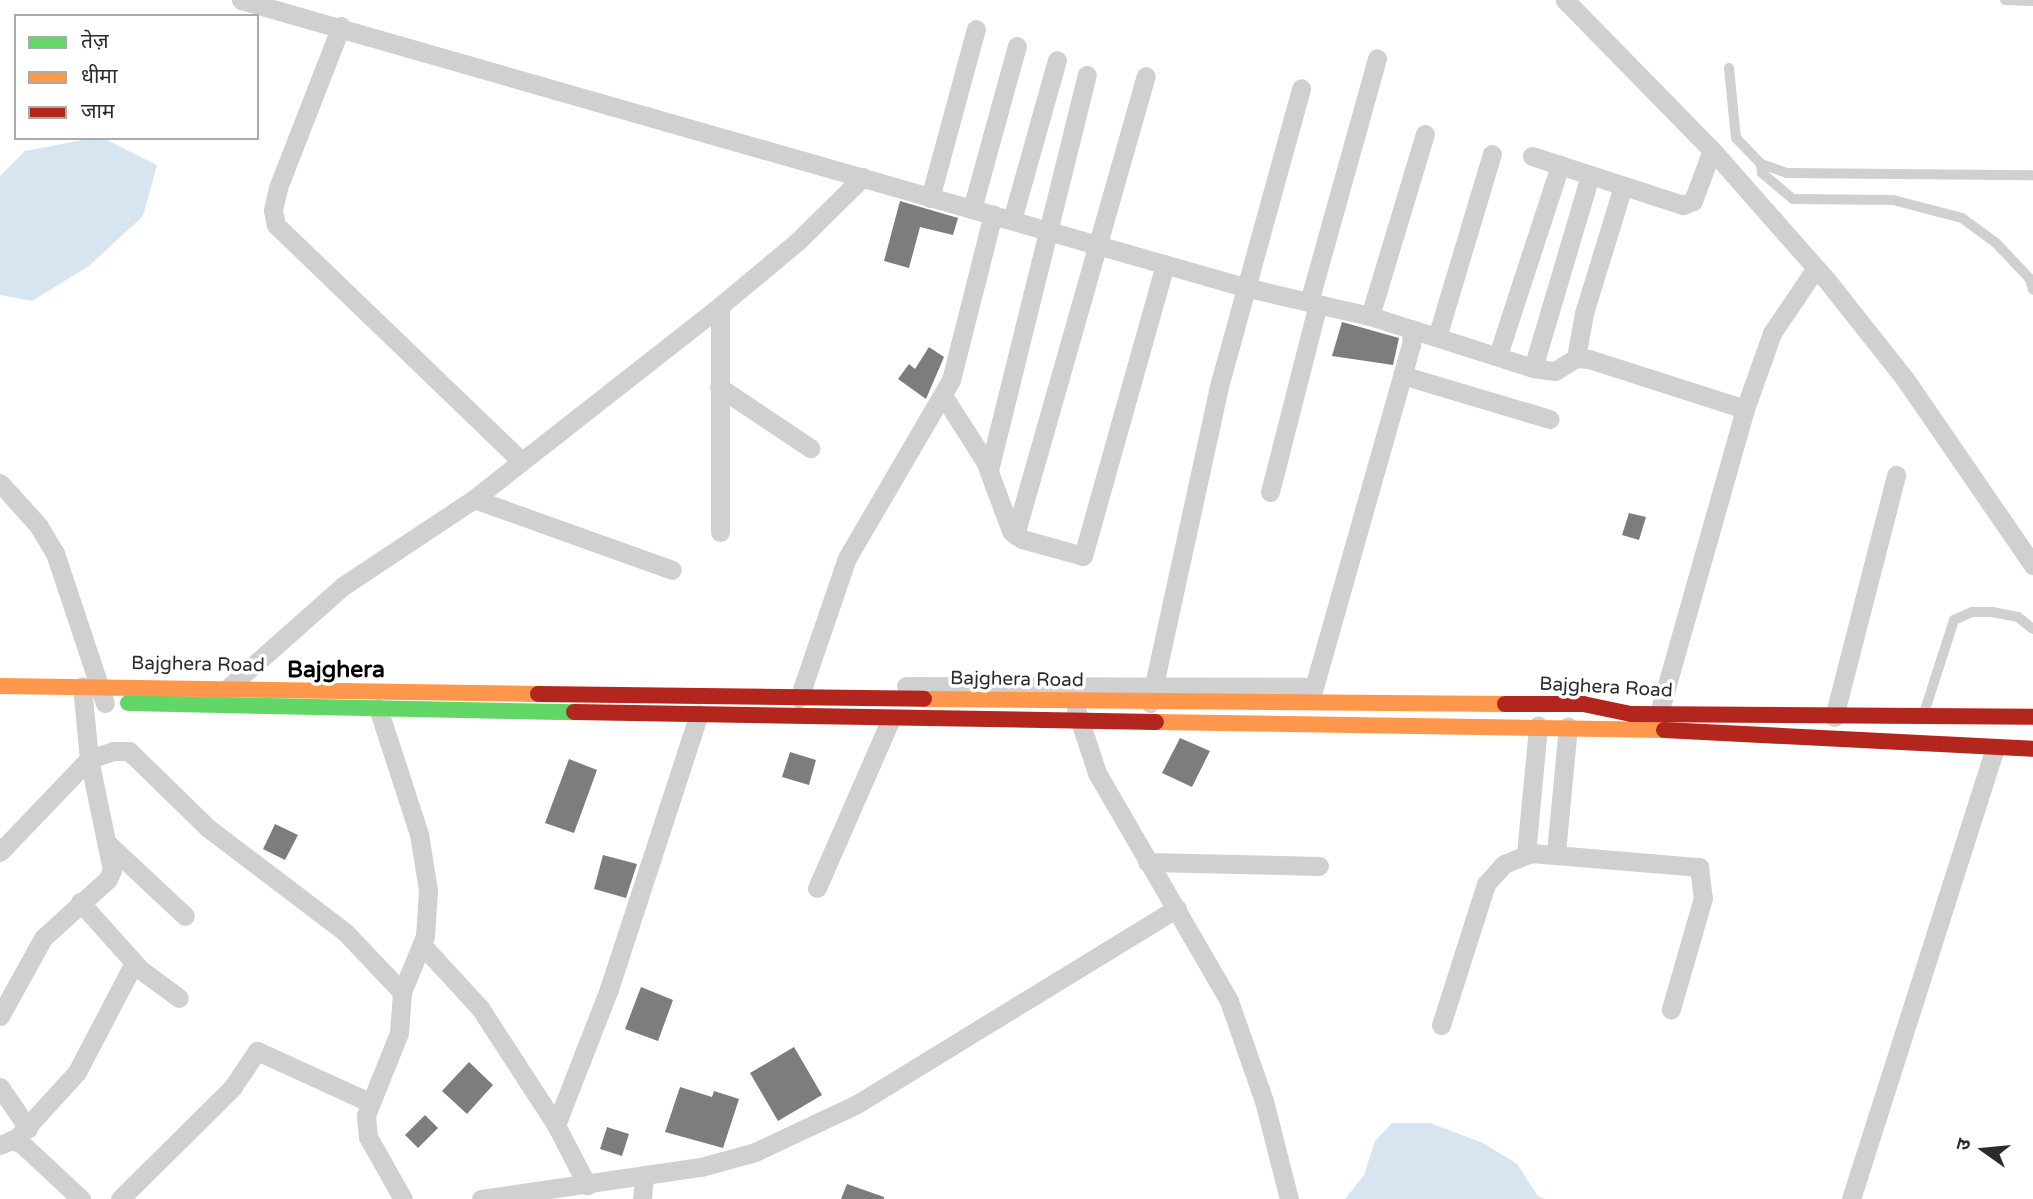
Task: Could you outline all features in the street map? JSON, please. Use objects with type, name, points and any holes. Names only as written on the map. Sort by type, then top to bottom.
[{"type":"main road","name":"Bajghera Road","points":[[0,685],[93,694],[377,708],[1080,722],[1596,727],[2033,749]]},
{"type":"main road","name":"Bajghera Road","points":[[0,704],[93,694],[230,686],[801,692],[1073,702],[1152,694]]},
{"type":"main road","name":"Bajghera Road","points":[[1311,696],[1583,704],[1631,714],[2033,717]]},
{"type":"main road","points":[[1917,745],[1923,717]]},
{"type":"street","points":[[1565,0],[1712,150],[1816,268],[1905,379],[2033,565]]},
{"type":"street","points":[[254,2],[930,198],[1096,242],[1244,287],[1370,316],[1533,368],[1555,371],[1576,358],[1584,313],[1623,186]]},
{"type":"street","points":[[341,26],[278,188],[273,209],[276,225],[521,461]]},
{"type":"street","points":[[930,198],[976,29]]},
{"type":"street","points":[[972,209],[1017,46]]},
{"type":"street","points":[[1270,492],[1314,303],[1377,58]]},
{"type":"street","points":[[1057,60],[944,397],[911,443],[847,558],[801,692],[1311,696],[1402,375],[1412,329]]},
{"type":"street","points":[[989,470],[1052,230],[1087,75]]},
{"type":"street","points":[[1015,535],[1096,242],[1146,76]]},
{"type":"street","points":[[1152,694],[1244,287],[1301,88]]},
{"type":"street","points":[[1370,316],[1425,134]]},
{"type":"street","points":[[1532,156],[1590,176],[1690,204],[1712,150]]},
{"type":"street","points":[[1437,337],[1492,154]]},
{"type":"street","points":[[1498,355],[1560,165]]},
{"type":"street","points":[[1533,368],[1590,176]]},
{"type":"street","points":[[230,686],[343,586],[474,499],[720,306],[798,241],[863,177]]},
{"type":"street","points":[[944,397],[989,470],[1015,535],[1077,556],[1088,550],[1165,264]]},
{"type":"street","points":[[1659,713],[1745,410],[1779,319],[1816,268]]},
{"type":"street","points":[[720,306],[720,532]]},
{"type":"street","points":[[1576,358],[1745,410]]},
{"type":"street","points":[[1402,375],[1550,419]]},
{"type":"street","points":[[719,387],[810,448]]},
{"type":"street","points":[[1834,717],[1896,475]]},
{"type":"street","points":[[0,483],[38,525],[55,552],[93,694],[89,760],[110,877],[80,902],[39,943],[0,1016]]},
{"type":"street","points":[[474,499],[672,570]]},
{"type":"street","points":[[1073,702],[1097,774],[1147,862],[1177,908],[1239,1024],[1289,1199]]},
{"type":"street","points":[[377,708],[422,847],[428,890],[422,945],[402,992],[399,1033],[369,1102],[368,1137],[402,1199]]},
{"type":"street","points":[[556,1125],[609,989],[699,714]]},
{"type":"street","points":[[817,888],[891,719]]},
{"type":"street","points":[[1526,854],[1538,726]]},
{"type":"street","points":[[1556,853],[1568,727]]},
{"type":"street","points":[[1851,1199],[1995,749]]},
{"type":"street","points":[[0,852],[89,760],[113,751],[135,754],[208,828],[345,932],[402,992]]},
{"type":"street","points":[[105,841],[185,916]]},
{"type":"street","points":[[1441,1025],[1486,884],[1504,864],[1526,854],[1556,853],[1699,867],[1703,898],[1671,1009]]},
{"type":"street","points":[[1147,862],[1319,866]]},
{"type":"street","points":[[80,902],[134,963],[179,998]]},
{"type":"street","points":[[481,1199],[644,1177],[755,1152],[856,1104],[1177,908]]},
{"type":"street","points":[[422,945],[480,1008],[556,1125],[587,1185]]},
{"type":"street","points":[[14,1138],[77,1072],[134,963]]},
{"type":"street","points":[[120,1199],[232,1088],[257,1051],[369,1102]]},
{"type":"street","points":[[0,1087],[14,1138],[81,1199]]},
{"type":"street","points":[[642,1199],[644,1177]]},
{"type":"lane","points":[[2005,0],[2033,1]]},
{"type":"lane","points":[[1729,68],[1736,138],[1760,164],[1787,173],[2033,175]]},
{"type":"lane","points":[[1760,164],[1762,173],[1793,199],[1893,200],[1962,218],[1996,243],[2030,279],[2033,290]]},
{"type":"lane","points":[[1923,717],[1954,620],[1972,612],[1992,612],[2018,617],[2033,629]]},
{"type":"shaded area","points":[[83,140],[107,140],[157,165],[143,216],[89,266],[32,301],[0,295],[0,176],[25,151]]},
{"type":"shaded area","points":[[1392,1123],[1430,1123],[1483,1143],[1517,1164],[1538,1196],[1545,1199],[1345,1199],[1364,1175],[1375,1141]]},
{"type":"building","points":[[900,201],[958,218],[953,235],[920,227],[909,268],[884,261]]},
{"type":"building","points":[[1342,322],[1399,338],[1393,365],[1332,356]]},
{"type":"building","points":[[929,347],[944,357],[926,399],[898,379],[909,364],[915,369]]},
{"type":"building","points":[[1629,513],[1646,517],[1639,540],[1622,535]]},
{"type":"building","points":[[1180,738],[1210,751],[1192,787],[1162,773]]},
{"type":"building","points":[[790,752],[816,760],[809,785],[782,777]]},
{"type":"building","points":[[569,759],[597,770],[574,833],[545,823]]},
{"type":"building","points":[[275,824],[298,835],[285,860],[263,849]]},
{"type":"building","points":[[603,855],[637,864],[626,898],[594,889]]},
{"type":"building","points":[[641,987],[673,1000],[658,1041],[625,1029]]},
{"type":"building","points":[[794,1047],[822,1095],[778,1121],[750,1073]]},
{"type":"building","points":[[469,1062],[493,1085],[467,1114],[442,1091]]},
{"type":"building","points":[[680,1087],[712,1097],[714,1091],[739,1099],[723,1148],[665,1132]]},
{"type":"building","points":[[425,1115],[438,1128],[418,1148],[405,1135]]},
{"type":"building","points":[[607,1127],[629,1134],[622,1156],[600,1149]]},
{"type":"building","points":[[847,1184],[884,1197],[884,1199],[841,1199]]},
{"type":"traffic: fast","points":[[128,703],[574,712]]},
{"type":"traffic: slow","points":[[0,686],[538,694]]},
{"type":"traffic: slow","points":[[924,699],[1505,704]]},
{"type":"traffic: slow","points":[[1156,722],[1664,730]]},
{"type":"traffic: jam","points":[[538,694],[924,699]]},
{"type":"traffic: jam","points":[[1505,704],[1583,704],[1631,714],[2033,717]]},
{"type":"traffic: jam","points":[[574,712],[1156,722]]},
{"type":"traffic: jam","points":[[1664,730],[2033,749]]},
{"type":"district","name":"Bajghera","points":[[336,670]]}]
